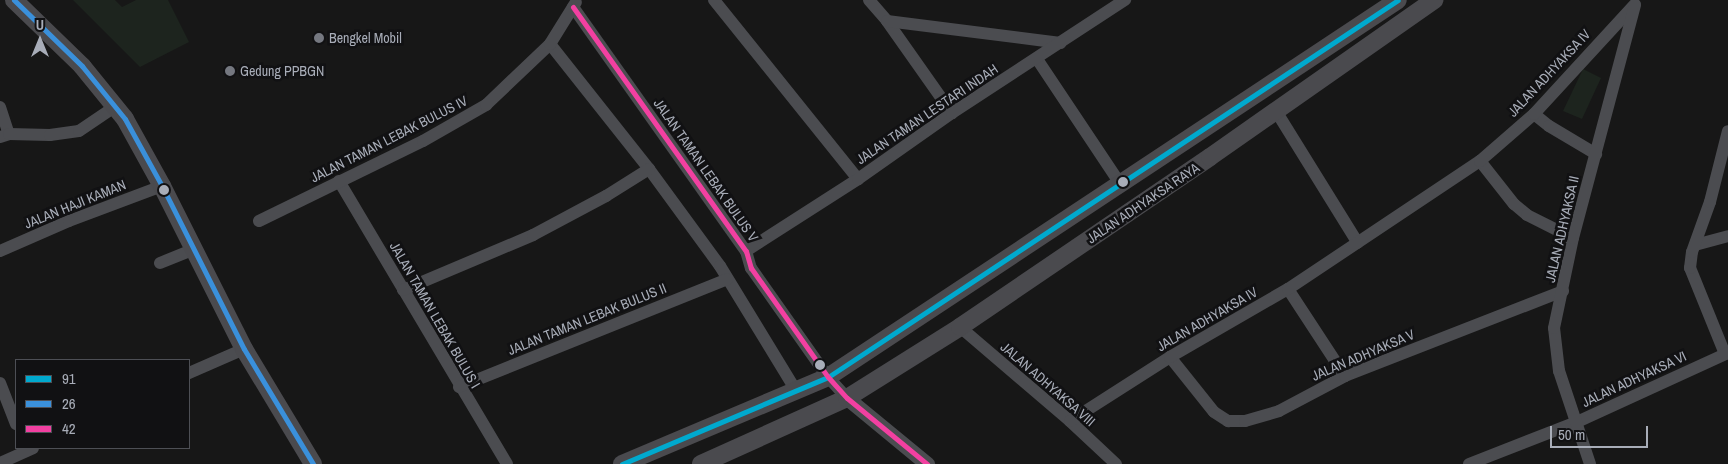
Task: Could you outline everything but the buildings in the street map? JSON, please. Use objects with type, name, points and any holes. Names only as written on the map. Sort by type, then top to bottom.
[{"type":"main road","points":[[14,0],[82,66],[116,106],[162,186],[244,349],[312,463]]},
{"type":"main road","name":"JALAN ADHYAKSA RAYA","points":[[701,464],[847,398],[960,326],[1276,111],[1434,0]]},
{"type":"main road","name":"JALAN ADHYAKSA RAYA","points":[[622,464],[828,377],[1121,185],[1396,1]]},
{"type":"street","points":[[714,0],[858,180]]},
{"type":"street","points":[[869,0],[887,21],[952,113]]},
{"type":"street","name":"JALAN TAMAN LESTARI INDAH","points":[[746,252],[858,180],[952,113],[1125,0]]},
{"type":"street","points":[[1396,1],[1410,18]]},
{"type":"street","name":"JALAN ADHYAKSA IV","points":[[1070,421],[1170,357],[1288,289],[1480,161],[1534,114],[1635,2]]},
{"type":"street","name":"JALAN ADHYAKSA II","points":[[1590,464],[1559,371],[1554,328],[1573,238],[1635,2]]},
{"type":"street","name":"JALAN TAMAN LEBAK BULUS IV","points":[[259,221],[470,116],[499,94],[550,44],[575,4]]},
{"type":"street","name":"JALAN TAMAN LEBAK BULUS V","points":[[575,4],[746,252],[751,268],[828,377],[847,398]]},
{"type":"street","points":[[887,21],[1061,43]]},
{"type":"street","points":[[550,44],[649,169],[727,279],[796,392]]},
{"type":"street","points":[[1037,59],[1121,185]]},
{"type":"street","points":[[0,107],[5,135],[35,136],[79,131],[116,106]]},
{"type":"street","points":[[1276,111],[1358,243]]},
{"type":"street","points":[[1534,114],[1549,126],[1596,154]]},
{"type":"street","points":[[1727,353],[1690,268],[1695,245],[1710,202],[1728,131]]},
{"type":"street","points":[[1480,161],[1514,204],[1527,216],[1573,238]]},
{"type":"street","points":[[403,290],[533,235],[606,196],[649,169]]},
{"type":"street","name":"JALAN TAMAN LEBAK BULUS I","points":[[338,182],[506,464]]},
{"type":"street","name":"JALAN HAJI KAMAN","points":[[0,251],[69,221],[162,186]]},
{"type":"street","points":[[1695,245],[1728,236]]},
{"type":"street","points":[[160,263],[193,250]]},
{"type":"street","name":"JALAN TAMAN LEBAK BULUS II","points":[[459,387],[727,279]]},
{"type":"street","points":[[1288,289],[1345,376]]},
{"type":"street","name":"JALAN ADHYAKSA V","points":[[1170,357],[1214,412],[1228,421],[1245,422],[1279,411],[1345,376],[1563,291]]},
{"type":"street","name":"JALAN ADHYAKSA VIII","points":[[960,326],[1070,421],[1116,464]]},
{"type":"street","points":[[190,373],[244,349]]},
{"type":"street","name":"JALAN ADHYAKSA VI","points":[[1469,464],[1576,422],[1727,353]]},
{"type":"street","points":[[0,384],[15,422]]},
{"type":"street","points":[[847,398],[927,464]]},
{"type":"street","points":[[0,462],[29,449]]},
{"type":"shaded area","points":[[73,0],[115,0],[122,7],[136,0],[168,0],[189,42],[140,67]]},
{"type":"shaded area","points":[[1583,69],[1601,78],[1582,119],[1563,111]]},
{"type":"transit line","name":"26","points":[[14,0],[82,66],[125,119],[162,186],[244,349],[313,464]]},
{"type":"transit line","name":"91","points":[[622,464],[828,377],[1398,0]]},
{"type":"transit line","name":"42","points":[[573,7],[746,251],[751,268],[828,377],[847,398],[927,464]]},
{"type":"place","name":"Bengkel Mobil","points":[[319,38]]},
{"type":"place","name":"Gedung PPBGN","points":[[230,71]]}]
